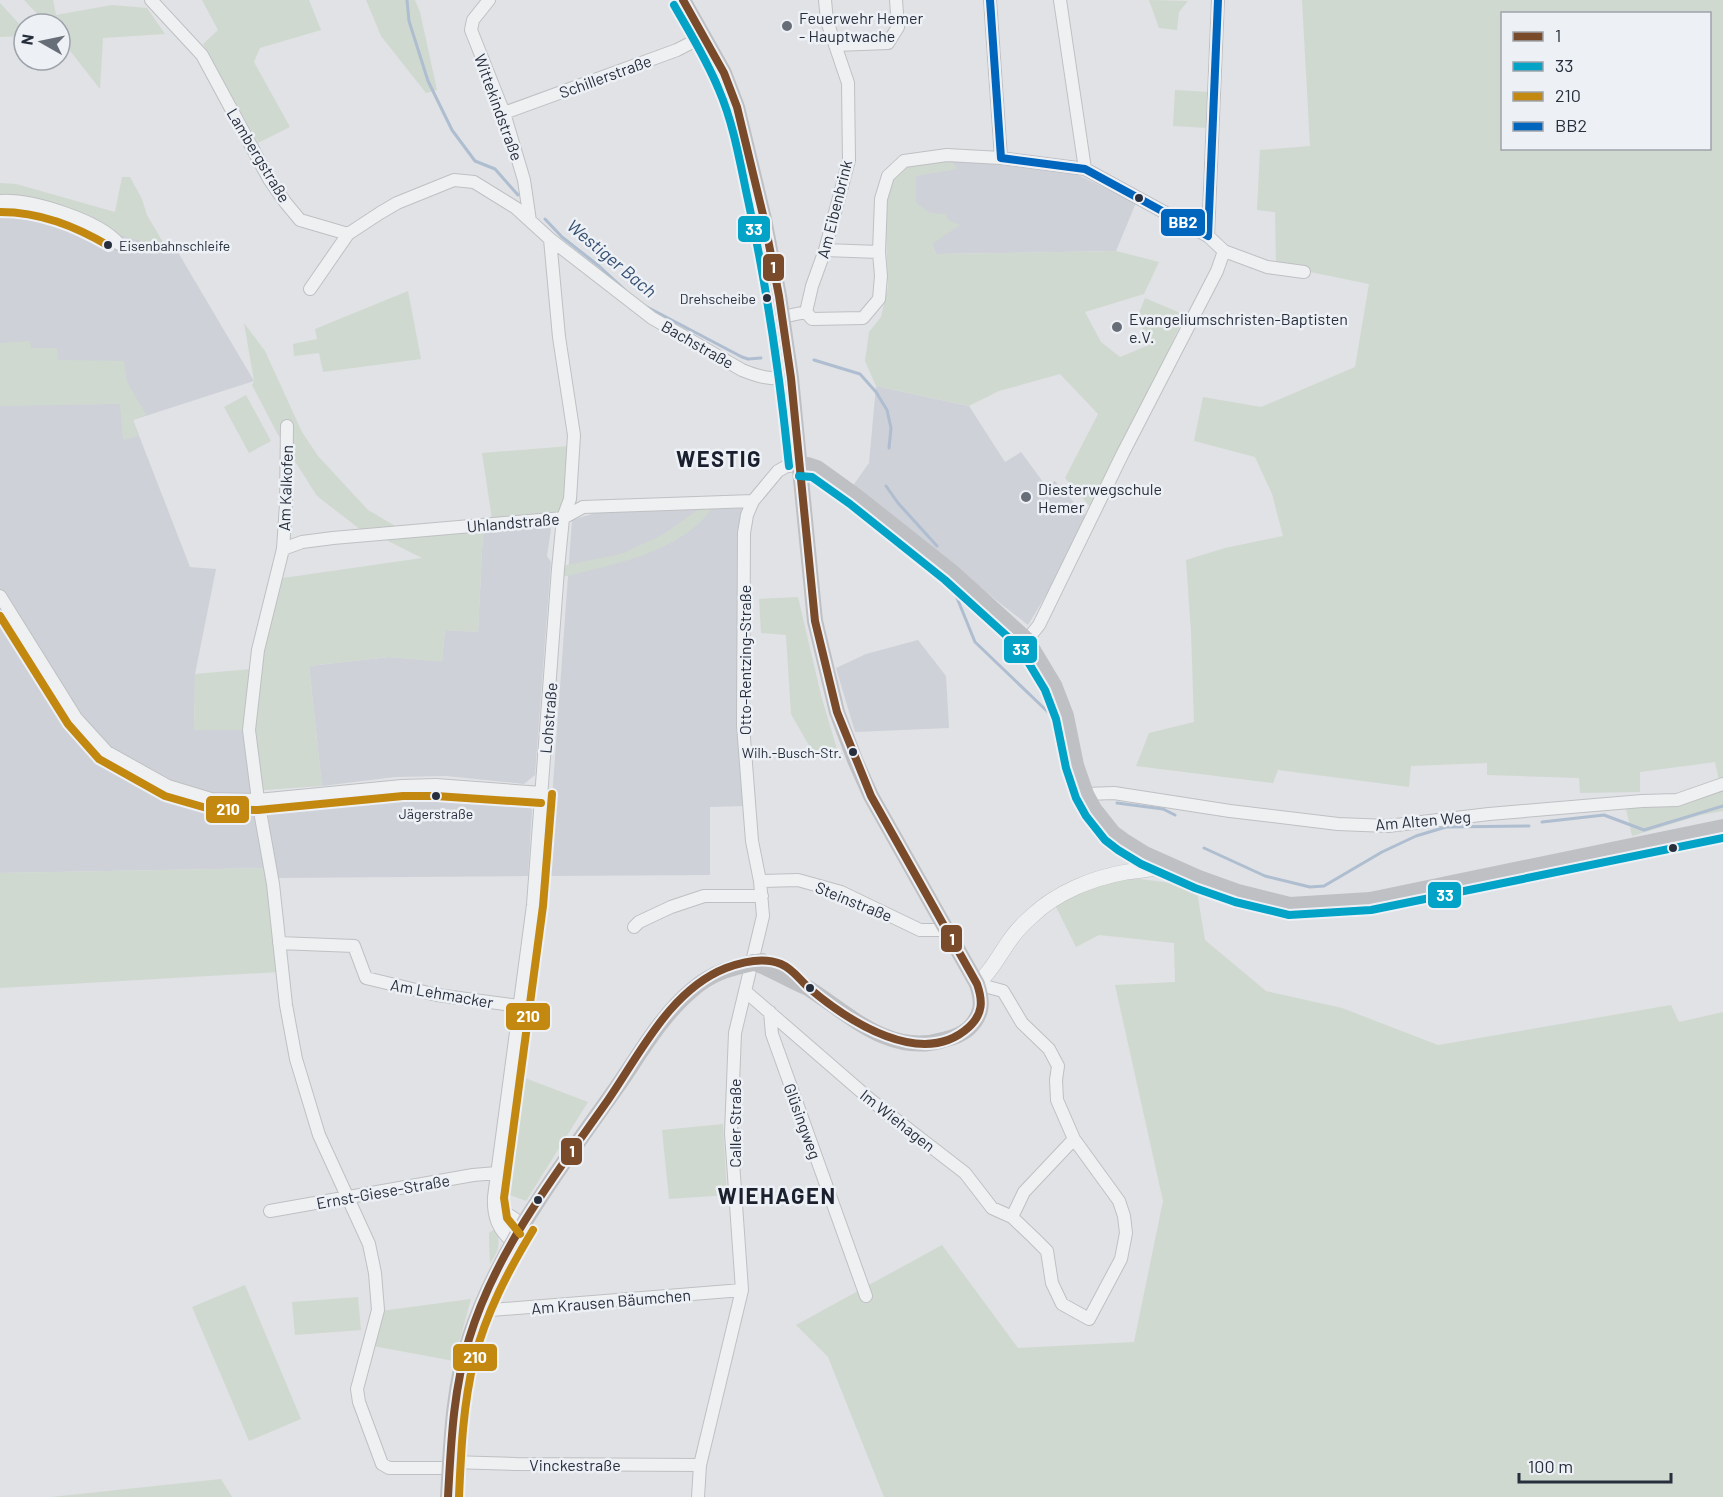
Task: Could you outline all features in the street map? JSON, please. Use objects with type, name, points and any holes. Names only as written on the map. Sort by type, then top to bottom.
[{"type":"main road","points":[[448,1497],[460,1377],[469,1338],[490,1284],[513,1242],[588,1129],[668,1016],[691,990],[726,969],[753,962],[775,970],[808,987],[852,1018],[884,1036],[905,1043],[925,1044],[951,1038],[974,1023],[982,1005],[977,984],[871,796],[837,712],[815,621],[791,378],[764,219],[737,107],[724,73],[683,0]]},
{"type":"main road","points":[[799,465],[817,468],[856,496],[952,572],[1027,640],[1054,685],[1066,716],[1076,765],[1094,809],[1113,833],[1144,854],[1167,865],[1238,892],[1290,905],[1318,904],[1370,900],[1723,827]]},
{"type":"street","name":"Lambergstraße","points":[[151,0],[202,55],[269,179],[300,220],[348,234]]},
{"type":"street","name":"Wittekindstraße","points":[[489,0],[473,20],[471,30],[504,113],[524,180],[530,220]]},
{"type":"street","name":"Am Eibenbrink","points":[[806,312],[849,160],[848,83],[826,21],[825,0]]},
{"type":"street","points":[[835,45],[888,43],[898,27],[896,0]]},
{"type":"street","points":[[990,0],[1001,158]]},
{"type":"street","points":[[1060,0],[1085,169]]},
{"type":"street","points":[[1208,236],[1218,0]]},
{"type":"street","name":"Schillerstraße","points":[[504,113],[677,50],[704,36]]},
{"type":"street","points":[[782,317],[806,312],[812,319],[862,318],[879,299],[881,199],[888,176],[904,161],[947,155],[1001,158],[1085,169],[1208,236],[1224,251],[1266,267],[1304,272]]},
{"type":"street","points":[[310,289],[348,234],[397,203],[454,180],[474,182],[483,186],[530,220]]},
{"type":"street","points":[[0,201],[17,200],[54,210],[94,225],[114,237],[119,244]]},
{"type":"street","name":"Bachstraße","points":[[530,220],[550,239],[652,318],[742,370],[771,379],[791,378]]},
{"type":"street","name":"Lohstraße","points":[[513,1242],[497,1223],[493,1211],[494,1197],[532,905],[563,518],[570,499],[574,435],[560,337],[550,239]]},
{"type":"street","points":[[825,250],[879,252]]},
{"type":"street","points":[[1027,640],[1040,625],[1123,453],[1217,271],[1224,251]]},
{"type":"street","name":"Am Kalkofen","points":[[282,549],[286,504],[287,426]]},
{"type":"street","points":[[753,501],[778,471],[787,466],[799,465]]},
{"type":"street","name":"Uhlandstraße","points":[[282,549],[302,542],[333,538],[563,518],[583,507],[753,501]]},
{"type":"street","name":"Otto-Rentzing-Straße","points":[[753,501],[747,515],[744,533],[743,725],[752,842],[760,881],[763,916],[753,962]]},
{"type":"street","points":[[282,549],[258,650],[249,730],[258,800],[273,884],[286,1005],[296,1059],[319,1135],[369,1244],[375,1273],[378,1310],[357,1389],[359,1402],[382,1464],[389,1468],[450,1465]]},
{"type":"street","points":[[0,596],[76,718],[107,752],[168,786],[211,799],[258,800],[402,786],[436,785],[542,793]]},
{"type":"street","name":"Am Alten Weg","points":[[1086,794],[1114,793],[1230,812],[1338,824],[1388,826],[1489,814],[1677,800],[1723,784]]},
{"type":"street","points":[[977,984],[989,973],[1018,930],[1033,914],[1059,896],[1095,879],[1129,872],[1150,871],[1167,865]]},
{"type":"street","name":"Steinstraße","points":[[760,881],[798,880],[841,892],[920,930],[947,930]]},
{"type":"street","points":[[634,927],[639,922],[671,907],[704,896],[762,896]]},
{"type":"street","name":"Am Lehmacker","points":[[279,943],[354,946],[366,978],[437,995],[519,1006]]},
{"type":"street","name":"Caller Straße","points":[[698,1497],[700,1465],[742,1290],[731,1132],[735,1033],[753,962]]},
{"type":"street","points":[[977,984],[1003,991],[1023,1023],[1049,1049],[1058,1066],[1057,1100],[1074,1139],[1024,1192],[1012,1217]]},
{"type":"street","name":"Im Wiehagen","points":[[745,991],[872,1101],[965,1173],[992,1208],[1012,1217],[1047,1251],[1052,1283],[1062,1304],[1089,1319],[1121,1259],[1126,1233],[1119,1201],[1074,1139]]},
{"type":"street","name":"Glüsingweg","points":[[770,1012],[772,1034],[866,1296]]},
{"type":"street","name":"Ernst-Giese-Straße","points":[[270,1211],[473,1175],[497,1173]]},
{"type":"street","points":[[494,1197],[506,1213],[524,1225]]},
{"type":"street","name":"Am Krausen Bäumchen","points":[[479,1311],[742,1290]]},
{"type":"street","name":"Vinckestraße","points":[[450,1465],[700,1465]]},
{"type":"shaded area","points":[[24,0],[53,0],[55,12],[36,12]]},
{"type":"shaded area","points":[[202,0],[309,0],[321,30],[260,48],[254,62],[290,127],[258,143],[203,44],[218,30]]},
{"type":"shaded area","points":[[366,0],[415,0],[420,12],[437,90],[426,93],[381,36]]},
{"type":"shaded area","points":[[1149,0],[1188,1],[1179,12],[1177,30],[1159,28]]},
{"type":"shaded area","points":[[1302,0],[1723,0],[1723,811],[1701,815],[1632,836],[1625,804],[1721,789],[1715,762],[1640,772],[1640,792],[1580,793],[1579,778],[1487,775],[1487,763],[1411,766],[1409,787],[1278,770],[1273,783],[1136,766],[1149,733],[1194,722],[1186,560],[1225,548],[1283,536],[1272,494],[1255,457],[1194,441],[1203,397],[1261,407],[1355,367],[1369,284],[1276,265],[1275,212],[1257,210],[1260,150],[1310,146]]},
{"type":"shaded area","points":[[0,3],[12,16],[12,36],[0,37]]},
{"type":"shaded area","points":[[112,5],[147,8],[165,34],[103,38],[100,89],[72,53],[72,12]]},
{"type":"shaded area","points":[[1175,90],[1210,92],[1208,128],[1173,126]]},
{"type":"shaded area","points":[[951,159],[1076,174],[1136,203],[1116,251],[936,254],[916,203],[916,164]]},
{"type":"shaded area","points":[[951,159],[957,169],[916,176],[916,203],[930,213],[946,214],[948,220],[960,225],[932,244],[936,254],[1116,251],[1159,262],[1144,294],[1085,312],[1101,342],[1120,357],[1149,345],[1138,316],[1145,298],[1185,315],[1093,510],[1065,478],[1098,414],[1060,374],[999,391],[969,406],[876,386],[865,361],[869,332],[881,317],[888,287],[885,200],[891,176],[904,165]]},
{"type":"shaded area","points":[[122,177],[130,177],[142,199],[147,215],[167,249],[120,235],[95,220],[0,198],[0,183],[16,184],[115,212]]},
{"type":"shaded area","points":[[0,188],[102,215],[176,249],[254,381],[133,420],[190,567],[216,569],[195,674],[194,730],[244,730],[268,868],[0,873]]},
{"type":"shaded area","points":[[408,291],[421,359],[323,372],[319,353],[294,356],[293,344],[317,339],[315,329]]},
{"type":"shaded area","points":[[244,323],[265,351],[302,432],[318,456],[368,510],[397,527],[361,530],[317,496],[277,433],[252,385],[254,381]]},
{"type":"shaded area","points":[[30,341],[31,348],[57,348],[58,360],[124,361],[127,382],[146,415],[133,420],[139,436],[123,440],[120,404],[0,406],[0,343]]},
{"type":"shaded area","points":[[876,386],[969,406],[1005,462],[1021,452],[1046,486],[1055,481],[1085,515],[1060,572],[1028,625],[852,487],[869,463]]},
{"type":"shaded area","points":[[246,395],[271,441],[249,453],[224,407]]},
{"type":"shaded area","points":[[570,446],[566,497],[560,514],[492,519],[482,453]]},
{"type":"shaded area","points":[[706,504],[715,505],[696,526],[666,545],[632,559],[562,577],[562,566],[621,554],[664,534]]},
{"type":"shaded area","points":[[742,508],[739,534],[744,806],[710,807],[710,875],[543,876],[549,841],[572,520],[595,513]]},
{"type":"shaded area","points":[[548,525],[551,529],[547,556],[551,562],[535,775],[524,784],[446,776],[395,777],[322,786],[309,666],[389,657],[442,661],[445,630],[478,632],[483,531]]},
{"type":"shaded area","points":[[483,531],[478,632],[445,630],[442,662],[389,657],[309,666],[322,786],[264,790],[258,765],[257,705],[266,642],[283,578],[422,558],[384,539]]},
{"type":"shaded area","points":[[798,597],[821,695],[839,756],[811,749],[791,714],[786,635],[761,633],[759,599]]},
{"type":"shaded area","points":[[918,640],[946,676],[949,728],[855,732],[836,668],[866,654]]},
{"type":"shaded area","points":[[251,669],[244,730],[194,730],[195,674]]},
{"type":"shaded area","points":[[390,793],[526,800],[532,810],[528,876],[276,878],[268,816],[277,805]]},
{"type":"shaded area","points":[[268,868],[279,972],[0,988],[0,873]]},
{"type":"shaded area","points":[[1132,878],[1196,886],[1205,940],[1266,991],[1342,1008],[1438,1045],[1671,1005],[1679,1022],[1723,1012],[1723,1497],[884,1497],[828,1357],[796,1325],[942,1245],[1018,1348],[1134,1342],[1163,1201],[1115,985],[1175,982],[1174,943],[1099,935],[1076,947],[1054,903],[1097,882]]},
{"type":"shaded area","points":[[517,1075],[588,1102],[526,1201],[502,1192]]},
{"type":"shaded area","points":[[723,1124],[727,1195],[669,1199],[662,1130]]},
{"type":"shaded area","points":[[493,1230],[497,1233],[498,1246],[490,1264],[489,1233]]},
{"type":"shaded area","points":[[245,1285],[301,1419],[249,1441],[192,1307]]},
{"type":"shaded area","points":[[358,1297],[361,1330],[295,1335],[292,1302]]},
{"type":"shaded area","points":[[471,1299],[454,1361],[373,1346],[381,1311]]},
{"type":"shaded area","points":[[221,1479],[232,1497],[51,1497]]},
{"type":"waterway","name":"Westiger Bach","points":[[407,0],[409,21],[428,81],[452,130],[475,161],[495,169],[518,195]]},
{"type":"waterway","name":"Westiger Bach","points":[[545,219],[562,237],[625,290]]},
{"type":"waterway","name":"Westiger Bach","points":[[647,307],[742,357],[761,358]]},
{"type":"waterway","name":"Westiger Bach","points":[[814,360],[860,374],[876,392],[887,410],[891,428],[889,448]]},
{"type":"waterway","name":"Westiger Bach","points":[[886,486],[898,503],[937,546]]},
{"type":"waterway","name":"Westiger Bach","points":[[953,588],[975,642],[1048,712]]},
{"type":"waterway","name":"Westiger Bach","points":[[1117,803],[1163,809],[1175,815]]},
{"type":"waterway","name":"Westiger Bach","points":[[1542,822],[1604,815],[1644,830],[1723,806]]},
{"type":"waterway","name":"Westiger Bach","points":[[1204,848],[1265,876],[1310,887],[1324,886],[1382,852],[1416,836],[1446,827],[1529,826]]},
{"type":"transit line","name":"1","points":[[448,1497],[459,1378],[469,1339],[495,1275],[511,1244],[548,1185],[658,1025],[688,991],[706,978],[726,968],[753,961],[774,962],[789,969],[825,1001],[864,1026],[886,1036],[908,1042],[930,1044],[950,1039],[969,1027],[977,1017],[980,1007],[977,984],[871,796],[837,712],[815,621],[791,378],[779,296],[764,219],[737,107],[724,73],[683,0]]},
{"type":"transit line","name":"BB2","points":[[990,0],[1001,158],[1085,169],[1208,236],[1218,0]]},
{"type":"transit line","name":"33","points":[[674,5],[714,79],[729,117],[736,144],[767,299],[789,466]]},
{"type":"transit line","name":"210","points":[[0,212],[43,217],[83,232],[109,246]]},
{"type":"transit line","name":"33","points":[[799,476],[812,477],[850,504],[945,580],[1019,647],[1045,690],[1056,719],[1066,768],[1076,798],[1086,816],[1105,840],[1118,850],[1141,864],[1195,888],[1235,902],[1289,915],[1371,910],[1723,838]]},
{"type":"transit line","name":"210","points":[[0,616],[68,724],[99,759],[165,796],[210,809],[258,810],[403,796],[541,803]]},
{"type":"transit line","name":"210","points":[[520,1234],[507,1218],[504,1198],[543,906],[552,794]]},
{"type":"transit line","name":"210","points":[[459,1497],[465,1411],[474,1360],[499,1293],[533,1230]]},
{"type":"place","name":"Feuerwehr Hemer - Hauptwache","points":[[787,26]]},
{"type":"place","name":"Eisenbahnschleife","points":[[108,245]]},
{"type":"place","name":"Drehscheibe","points":[[767,298]]},
{"type":"place","name":"Evangeliumschristen-Baptisten e.V.","points":[[1117,327]]},
{"type":"place","name":"Diesterwegschule Hemer","points":[[1026,497]]},
{"type":"place","name":"Wilh.-Busch-Str.","points":[[853,752]]},
{"type":"place","name":"Jägerstraße","points":[[436,796]]},
{"type":"district","name":"WESTIG","points":[[719,458]]},
{"type":"district","name":"WIEHAGEN","points":[[777,1195]]}]
